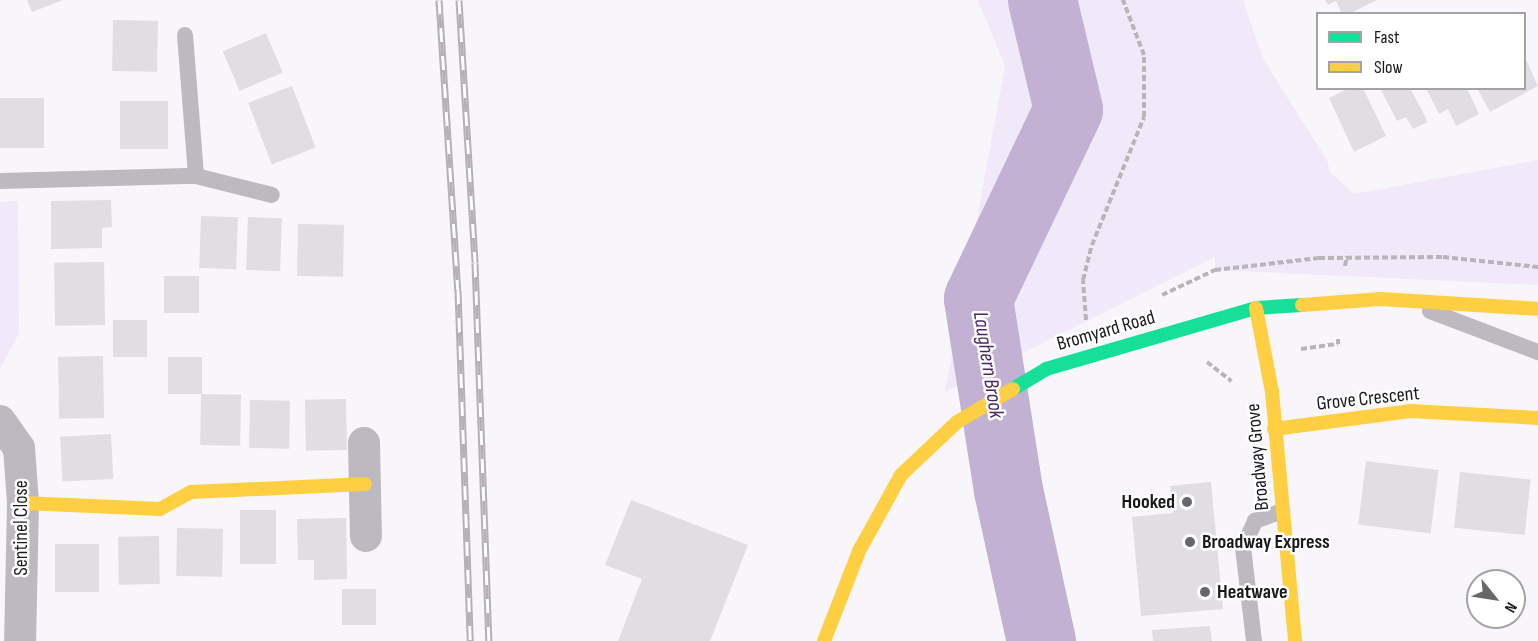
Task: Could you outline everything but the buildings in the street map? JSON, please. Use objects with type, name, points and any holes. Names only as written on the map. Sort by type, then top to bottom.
[{"type":"street","name":"Bromyard Road","points":[[824,641],[859,551],[902,475],[957,422],[1047,369],[1089,354],[1256,308],[1340,300],[1403,300],[1538,309]]},
{"type":"street","name":"Broadway Grove","points":[[1256,308],[1272,392],[1295,641]]},
{"type":"street","name":"Grove Crescent","points":[[1274,429],[1410,411],[1538,418]]},
{"type":"street","name":"Sentinel Close","points":[[0,421],[19,448],[23,503],[20,641]]},
{"type":"street","points":[[364,443],[366,536]]},
{"type":"street","points":[[23,503],[160,508],[191,492],[365,484]]},
{"type":"lane","points":[[185,35],[196,176]]},
{"type":"lane","points":[[0,181],[196,176],[272,195]]},
{"type":"lane","points":[[1403,300],[1538,352]]},
{"type":"lane","points":[[1254,641],[1243,548],[1255,521],[1282,511]]},
{"type":"path","points":[[1089,354],[1083,280],[1092,245],[1144,117],[1144,55],[1123,0]]},
{"type":"shaded area","points":[[978,0],[1243,0],[1263,59],[1327,160],[1330,172],[1354,194],[1538,160],[1538,285],[1215,270],[1215,257],[945,392],[1005,66]]},
{"type":"shaded area","points":[[18,201],[19,333],[0,369],[0,202]]},
{"type":"waterway","name":"Laughern Brook","points":[[1041,641],[1008,490],[978,298],[1068,109],[1042,0]]},
{"type":"railway","points":[[439,0],[458,290],[470,641]]},
{"type":"railway","points":[[459,0],[475,263],[489,641]]},
{"type":"traffic: fast","points":[[1013,389],[1046,369],[1256,308],[1302,305]]},
{"type":"traffic: slow","points":[[1302,305],[1381,299],[1538,309]]},
{"type":"traffic: slow","points":[[1256,308],[1272,392],[1295,641]]},
{"type":"traffic: slow","points":[[824,641],[859,551],[901,475],[957,422],[1013,389]]},
{"type":"traffic: slow","points":[[1274,429],[1410,411],[1538,418]]},
{"type":"traffic: slow","points":[[23,503],[160,509],[191,492],[365,484]]},
{"type":"place","name":"Hooked","points":[[1187,502]]},
{"type":"place","name":"Broadway Express","points":[[1190,542]]},
{"type":"place","name":"Heatwave","points":[[1205,592]]}]
